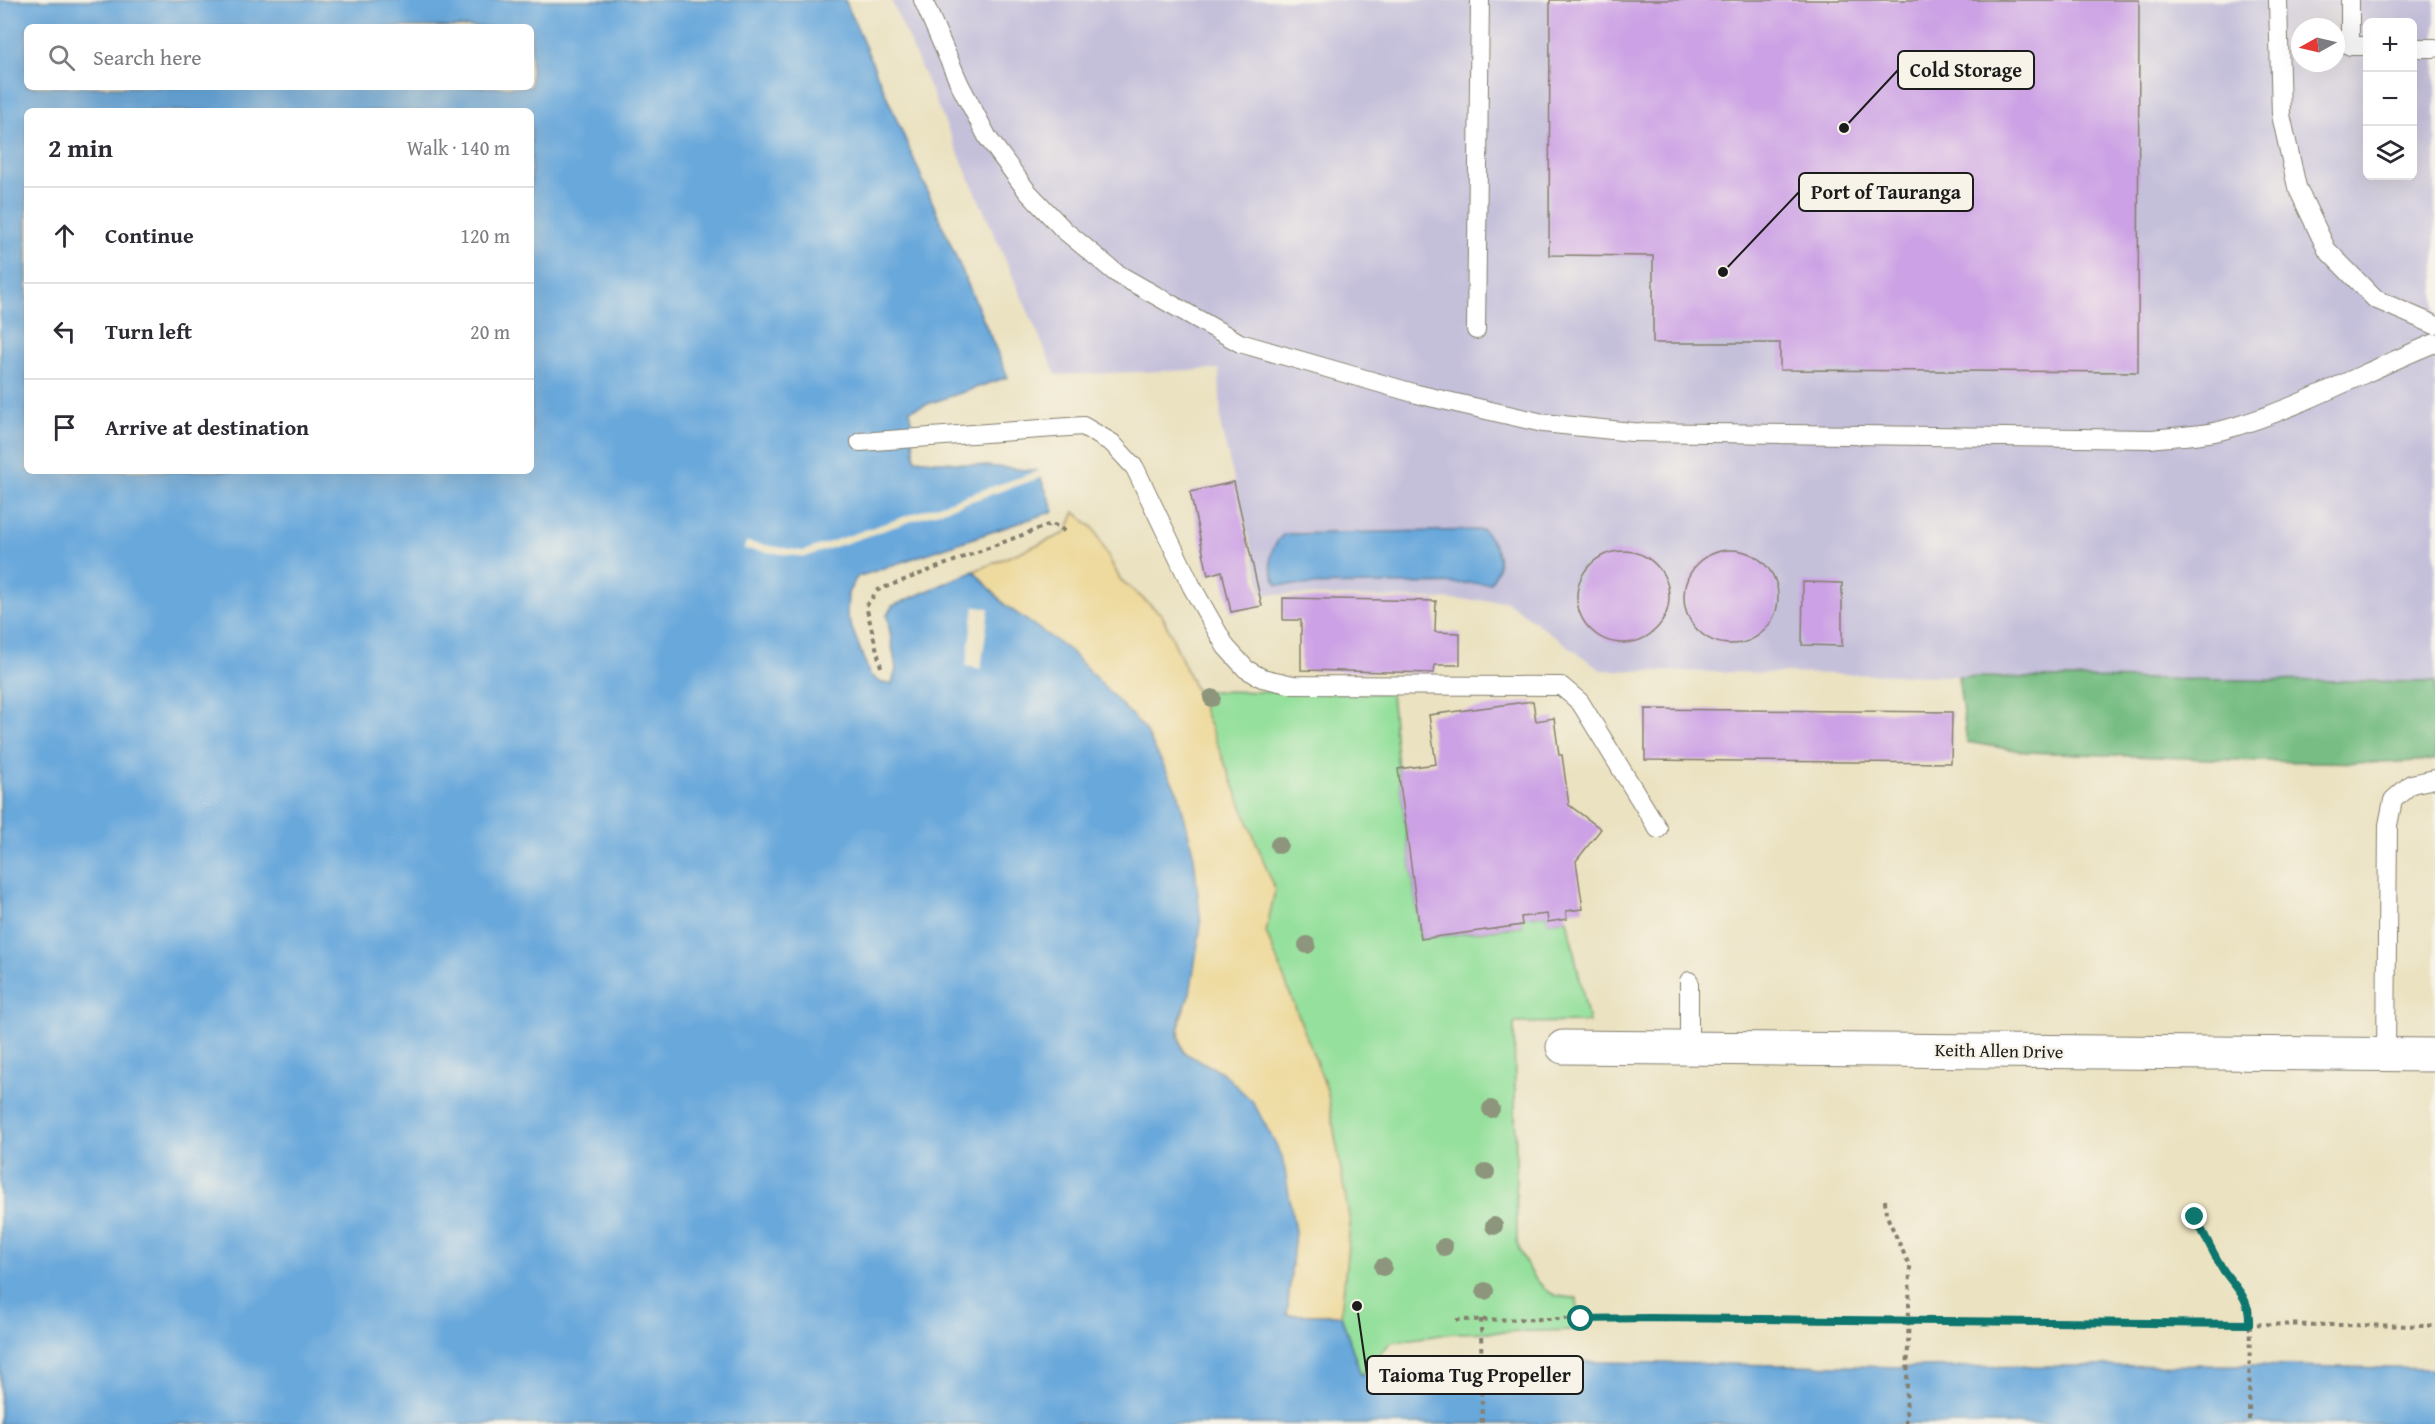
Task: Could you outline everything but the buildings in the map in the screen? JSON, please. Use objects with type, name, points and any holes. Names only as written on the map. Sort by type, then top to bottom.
[{"type":"street","name":"Keith Allen Drive","points":[[1563,1047],[2435,1055]]},
{"type":"lane","points":[[922,0],[960,85],[988,138],[1027,191],[1057,222],[1116,273],[1240,343],[1417,394],[1543,423],[1632,432],[2151,439],[2221,431],[2276,413],[2435,343]]},
{"type":"lane","points":[[1476,330],[1480,0]]},
{"type":"lane","points":[[2278,0],[2281,114],[2296,187],[2327,250],[2375,299],[2435,325]]},
{"type":"lane","points":[[2350,0],[2350,46],[2363,46]]},
{"type":"lane","points":[[2417,48],[2435,48]]},
{"type":"lane","points":[[860,442],[1083,426],[1112,443],[1135,468],[1192,587],[1226,648],[1246,669],[1262,678],[1293,685],[1561,686],[1580,702],[1658,829]]},
{"type":"lane","points":[[2386,1054],[2388,825],[2393,800],[2411,784],[2435,779]]},
{"type":"lane","points":[[1689,981],[1689,1048]]},
{"type":"path","points":[[881,667],[866,606],[878,590],[1051,524],[1060,527],[1066,533]]},
{"type":"path","points":[[1885,1200],[1886,1214],[1910,1267],[1906,1424]]},
{"type":"path","points":[[2196,1206],[2195,1217],[2225,1272],[2239,1289],[2250,1309],[2249,1424]]},
{"type":"path","points":[[1456,1320],[1662,1318],[2435,1326]]},
{"type":"path","points":[[1481,1319],[1482,1424]]},
{"type":"shaded area","points":[[891,0],[2435,0],[2435,684],[1601,670],[1506,601],[1263,594],[1221,428],[1219,369],[1056,375]]},
{"type":"green space","points":[[1958,677],[2435,682],[2435,760],[2381,763],[2259,761],[2027,752],[1967,742]]},
{"type":"green space","points":[[1196,691],[1391,693],[1398,769],[1421,939],[1522,926],[1521,917],[1547,914],[1548,922],[1567,919],[1589,1022],[1514,1023],[1517,1243],[1527,1266],[1544,1288],[1557,1296],[1577,1298],[1577,1330],[1454,1333],[1391,1342],[1361,1375],[1341,1315],[1350,1223],[1327,1090],[1266,932],[1275,890]]},
{"type":"sand","points":[[1075,512],[1094,529],[1120,579],[1162,615],[1196,691],[1275,890],[1266,932],[1327,1090],[1350,1223],[1341,1315],[1287,1315],[1295,1231],[1222,1072],[1184,1053],[1181,1044],[1180,1022],[1190,993],[1179,795],[1143,728],[1069,650],[1005,605],[974,571],[1066,533]]},
{"type":"water","points":[[0,0],[845,0],[1008,377],[910,410],[915,459],[1038,471],[1054,511],[857,577],[848,593],[847,615],[870,675],[882,683],[892,684],[896,669],[887,615],[892,606],[974,571],[1005,605],[1069,650],[1144,728],[1179,795],[1194,857],[1201,925],[1190,993],[1180,1018],[1178,1037],[1184,1053],[1222,1072],[1253,1102],[1283,1158],[1295,1231],[1287,1315],[1341,1315],[1361,1375],[1482,1360],[1906,1367],[2249,1365],[2435,1369],[2435,1424],[0,1424]]},
{"type":"water","points":[[1483,530],[1493,542],[1499,562],[1495,576],[1490,583],[1277,585],[1272,571],[1272,552],[1284,534]]},
{"type":"pier","points":[[1041,470],[1043,477],[805,557],[744,549],[746,542],[803,551]]},
{"type":"pier","points":[[974,607],[989,608],[981,669],[966,666]]},
{"type":"place","name":"Cold Storage","points":[[1844,128]]},
{"type":"place","name":"Port of Tauranga","points":[[1723,272]]},
{"type":"place","name":"Taioma Tug Propeller","points":[[1357,1306]]},
{"type":"route","points":[[1581,1319],[2249,1324],[2250,1309],[2239,1289],[2225,1272],[2195,1217]]}]
